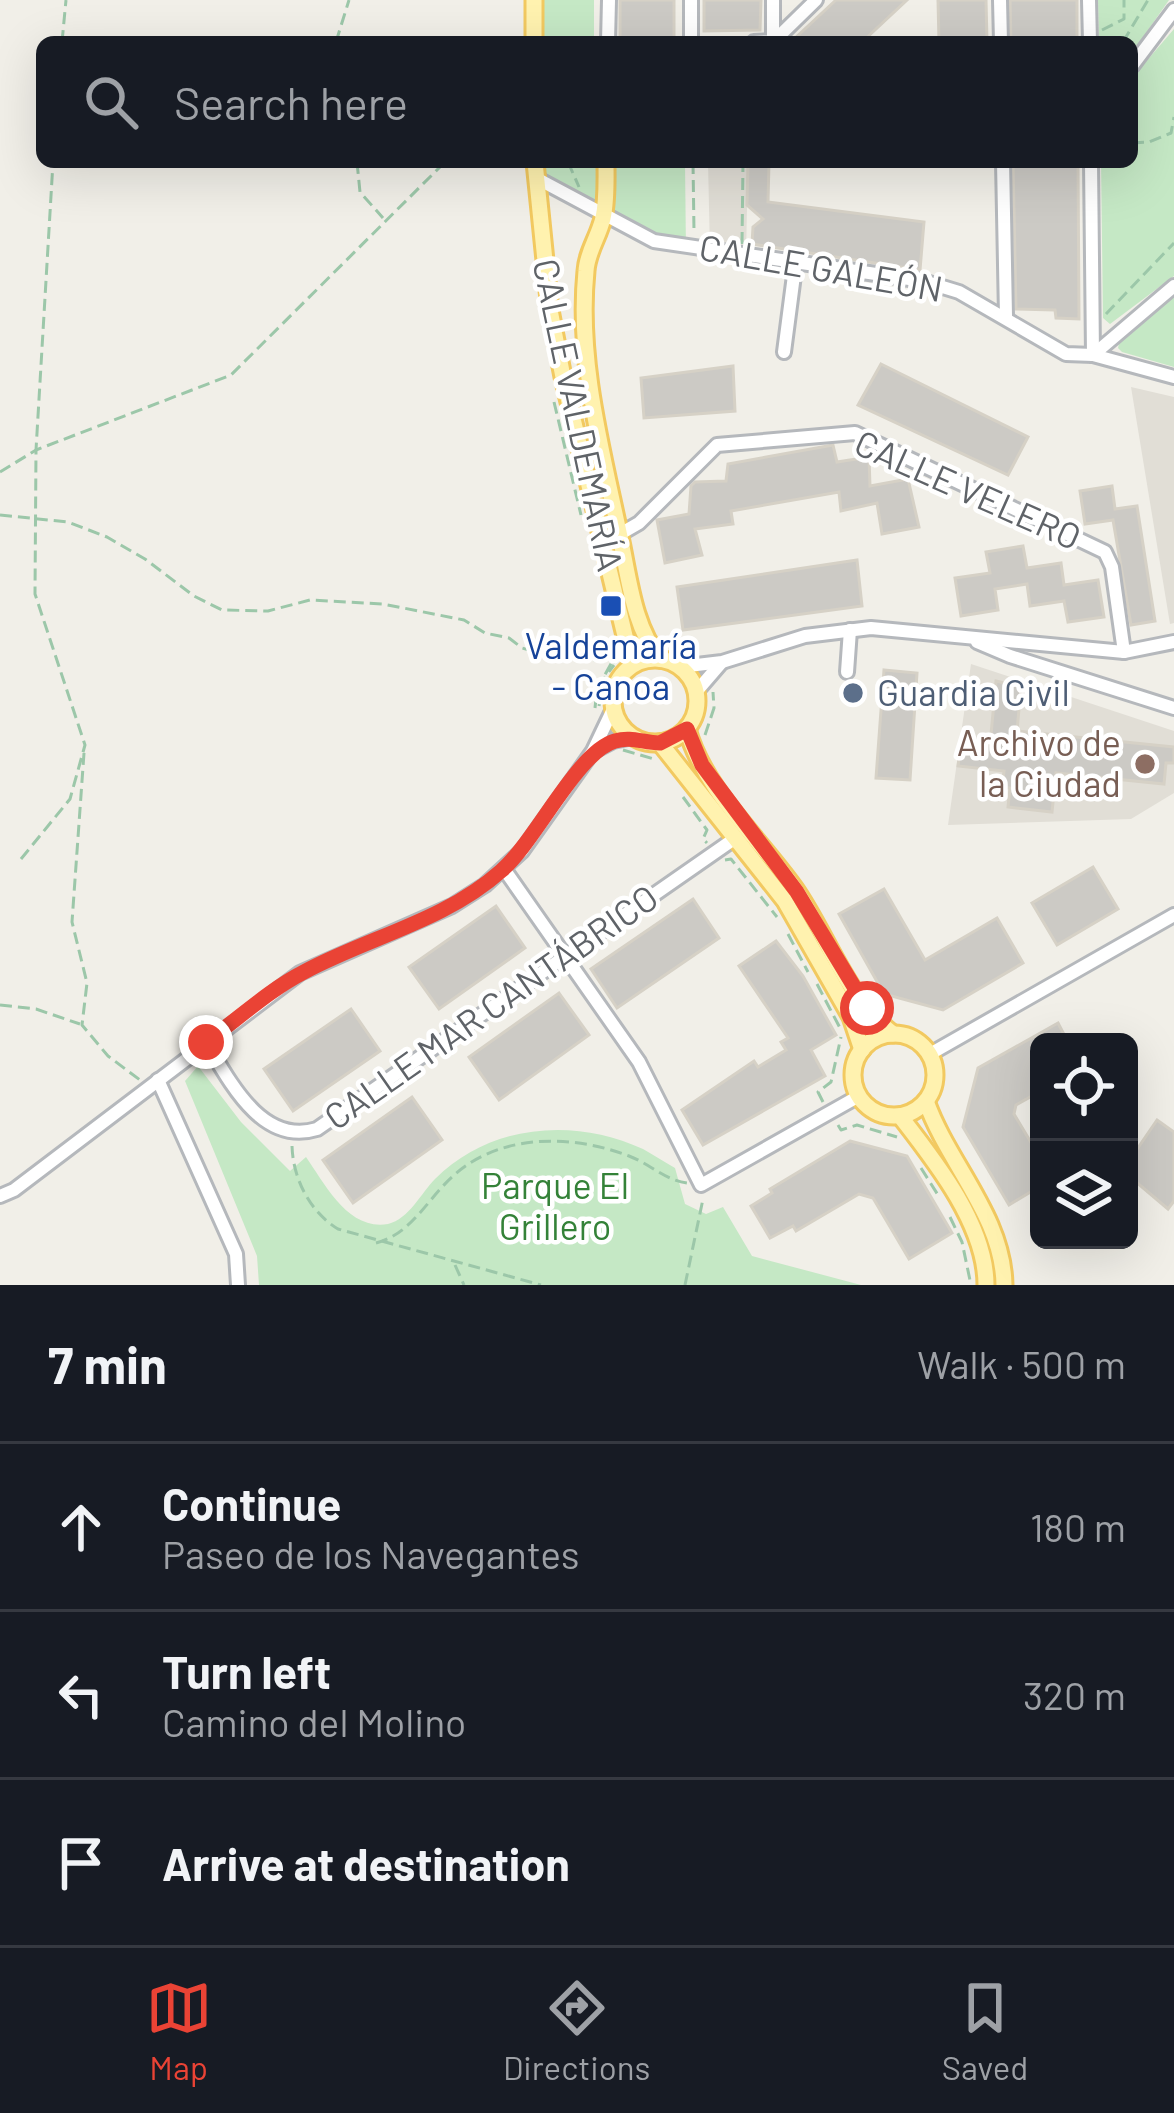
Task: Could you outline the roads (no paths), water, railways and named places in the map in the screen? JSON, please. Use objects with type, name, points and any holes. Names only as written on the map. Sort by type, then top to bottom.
[{"type":"main road","points":[[534,0],[534,36]]},
{"type":"main road","name":"CALLE VALDEMARÍA","points":[[606,168],[603,216],[586,265],[584,307],[598,437],[644,632],[660,659]]},
{"type":"main road","name":"CALLE VALDEMARÍA","points":[[536,170],[550,310],[627,636],[625,666]]},
{"type":"main road","points":[[662,752],[687,729],[705,691],[680,667],[660,659],[625,666],[614,707],[619,723],[633,737],[662,752],[784,901],[851,1018],[862,1050]]},
{"type":"main road","points":[[687,729],[702,765],[797,892],[867,1008],[892,1034]]},
{"type":"main road","points":[[892,1034],[914,1039],[930,1054],[935,1078],[926,1101],[900,1116],[876,1112],[859,1096],[853,1072],[870,1042],[892,1034]]},
{"type":"main road","points":[[926,1101],[938,1133],[996,1235],[1004,1285]]},
{"type":"main road","points":[[900,1116],[961,1206],[976,1241],[986,1285]]},
{"type":"street","points":[[608,0],[608,36]]},
{"type":"street","points":[[691,0],[691,36]]},
{"type":"street","points":[[773,0],[773,36]]},
{"type":"street","points":[[779,36],[816,0]]},
{"type":"street","points":[[1000,0],[1001,36]]},
{"type":"street","points":[[1089,0],[1090,36]]},
{"type":"street","points":[[1138,58],[1174,10]]},
{"type":"street","points":[[1003,168],[1006,316]]},
{"type":"street","points":[[1091,168],[1093,355]]},
{"type":"street","name":"CALLE GALEÓN","points":[[536,170],[603,216],[654,241],[923,280],[1006,316],[1066,354],[1093,355],[1174,377]]},
{"type":"street","points":[[784,352],[796,260]]},
{"type":"street","points":[[1093,355],[1174,286]]},
{"type":"street","name":"CALLE VELERO","points":[[620,534],[639,523],[717,446],[855,433],[1105,551],[1112,567],[1124,652]]},
{"type":"street","points":[[680,667],[722,662],[805,635],[871,628],[1124,652],[1174,642]]},
{"type":"street","points":[[847,672],[850,631]]},
{"type":"street","points":[[965,637],[1174,708]]},
{"type":"street","points":[[705,691],[722,662]]},
{"type":"street","points":[[0,1196],[301,973],[452,906],[504,869],[608,735],[614,707]]},
{"type":"street","points":[[608,735],[633,737]]},
{"type":"street","name":"CALLE MAR CANTÁBRICO","points":[[206,1042],[230,1082],[263,1119],[282,1132],[317,1129],[734,839]]},
{"type":"street","points":[[504,869],[638,1062],[701,1186],[859,1096]]},
{"type":"street","points":[[930,1054],[1174,915]]},
{"type":"street","points":[[155,1081],[236,1254],[238,1285]]},
{"type":"place","name":"Valdemaría - Canoa","points":[[611,606]]},
{"type":"place","name":"Guardia Civil","points":[[853,693]]},
{"type":"place","name":"Archivo de la Ciudad","points":[[1145,764]]},
{"type":"park label","name":"Parque El Grillero","points":[[555,1206]]}]
